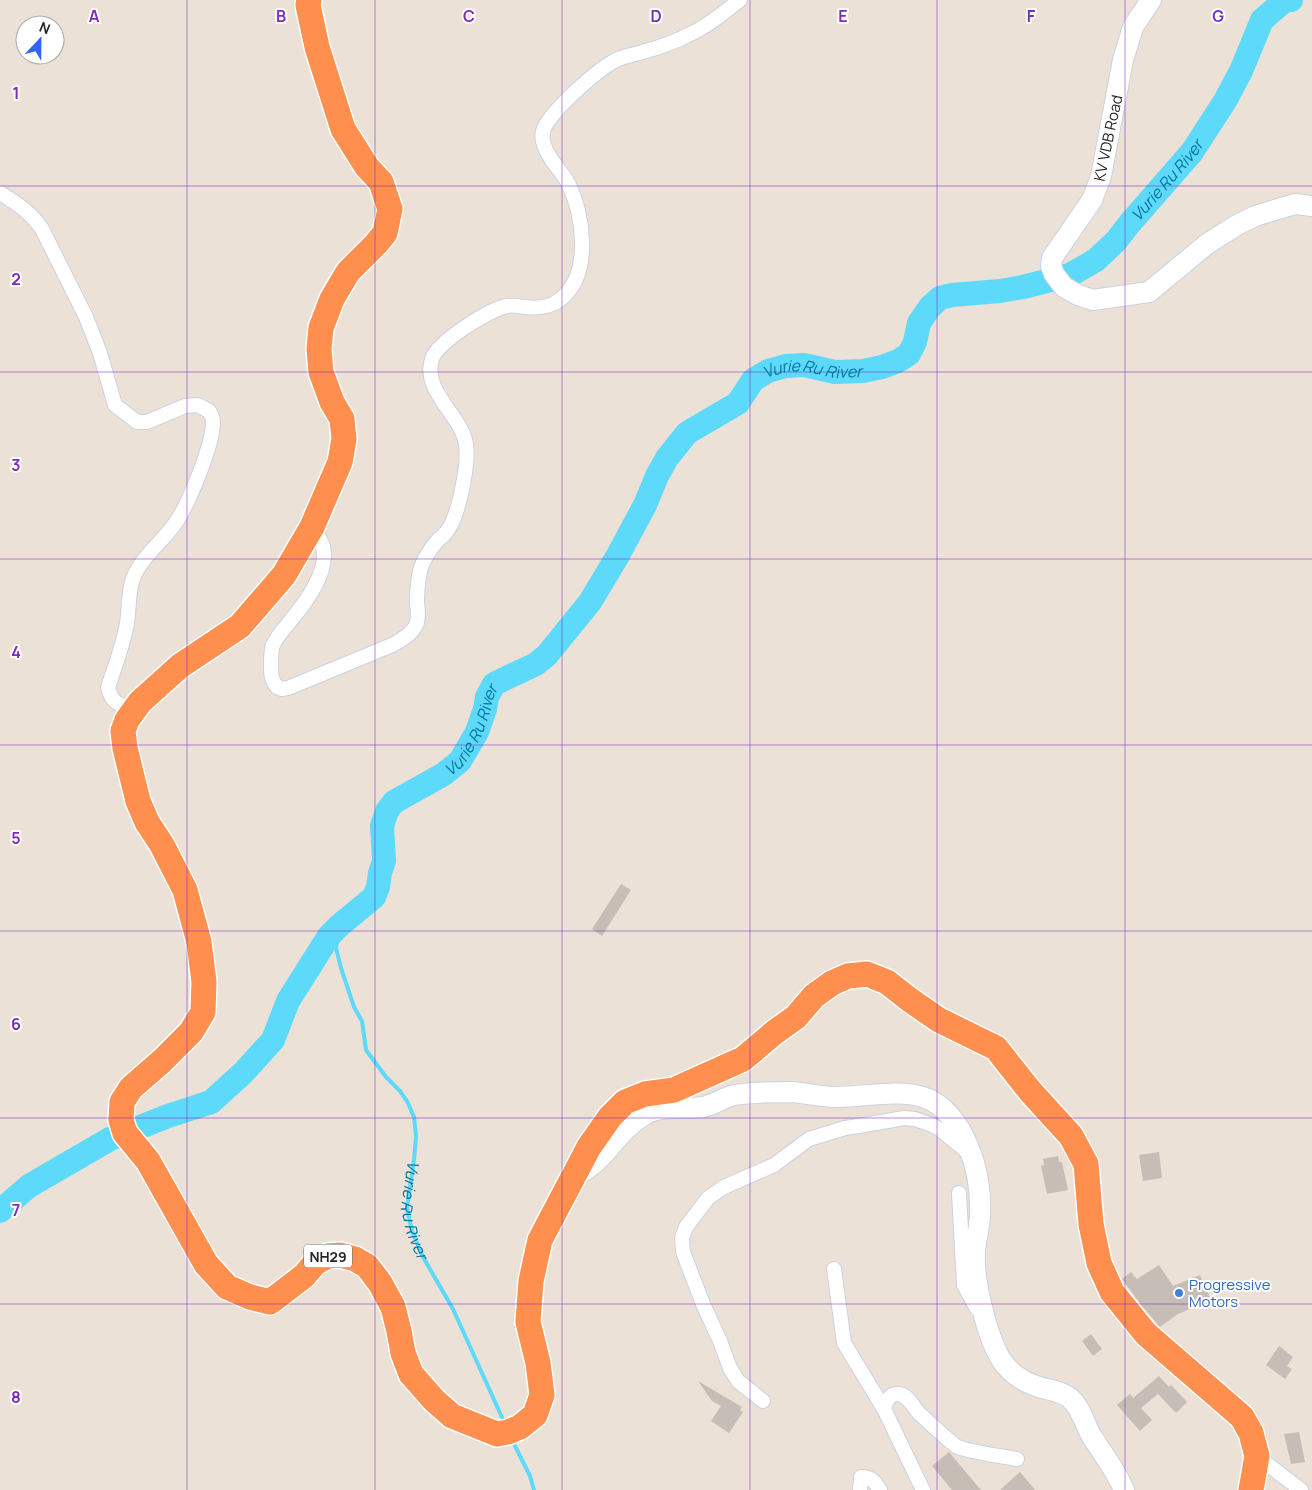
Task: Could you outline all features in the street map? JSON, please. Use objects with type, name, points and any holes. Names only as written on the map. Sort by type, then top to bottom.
[{"type":"highway","name":"NH29","points":[[309,0],[308,5],[317,47],[343,129],[367,167],[381,182],[390,209],[385,233],[348,272],[332,299],[321,328],[319,349],[321,372],[332,402],[342,419],[344,439],[340,462],[312,526],[284,575],[240,626],[180,666],[134,709],[123,731],[125,748],[138,801],[147,822],[162,845],[184,890],[199,942],[204,982],[203,1012],[191,1032],[132,1088],[122,1102],[121,1120],[125,1133],[148,1160],[206,1264],[227,1287],[250,1297],[270,1302],[304,1276],[314,1263],[328,1256],[340,1255],[355,1259],[367,1266],[380,1283],[393,1307],[403,1353],[411,1374],[434,1400],[452,1416],[496,1434],[520,1427],[535,1415],[542,1395],[538,1363],[528,1322],[531,1281],[540,1240],[574,1179],[589,1147],[610,1117],[624,1102],[645,1094],[674,1090],[743,1059],[796,1017],[814,996],[832,983],[848,976],[867,974],[886,982],[938,1020],[996,1048],[1030,1091],[1071,1136],[1086,1164],[1091,1224],[1099,1263],[1112,1292],[1146,1334],[1242,1417],[1251,1434],[1257,1456],[1251,1490]]},
{"type":"street","points":[[312,526],[323,548],[323,560],[315,586],[273,646],[271,660],[272,677],[277,687],[282,689],[392,645],[402,640],[416,625],[418,615],[418,582],[422,565],[428,552],[447,532],[453,521],[465,474],[466,459],[466,445],[463,434],[432,383],[430,371],[432,358],[438,349],[449,340],[476,320],[498,308],[510,305],[534,308],[557,302],[568,293],[577,277],[581,258],[579,215],[576,201],[567,182],[544,146],[542,138],[548,120],[565,101],[602,69],[616,60],[657,48],[691,34],[740,0]]},
{"type":"street","name":"KV VDB Road","points":[[1151,0],[1133,28],[1123,60],[1101,176],[1096,191],[1092,200],[1052,258],[1051,266],[1054,274],[1064,287],[1078,295],[1093,300],[1149,292],[1207,244],[1237,225],[1255,216],[1295,204],[1312,206]]},
{"type":"street","points":[[0,193],[20,205],[33,216],[42,228],[86,317],[100,353],[115,405],[137,422],[147,422],[186,406],[198,405],[209,411],[213,420],[202,466],[184,510],[175,525],[142,561],[132,580],[127,628],[108,686],[110,695],[116,703],[134,709]]},
{"type":"street","points":[[574,1179],[598,1160],[625,1130],[644,1114],[660,1109],[704,1107],[733,1095],[763,1093],[792,1092],[805,1095],[837,1097],[903,1094],[923,1096],[945,1110],[962,1133],[976,1169],[980,1202],[980,1219],[975,1252],[976,1273],[988,1330]]},
{"type":"street","points":[[764,1401],[738,1381],[734,1375],[683,1252],[682,1238],[686,1227],[708,1198],[724,1187],[774,1165],[809,1139],[844,1128],[904,1118],[915,1119],[932,1125],[972,1155]]},
{"type":"street","points":[[959,1193],[964,1285],[1004,1365],[1032,1386],[1059,1391],[1077,1406],[1090,1433],[1120,1480],[1124,1490]]},
{"type":"street","points":[[834,1269],[844,1343],[884,1409],[924,1490]]},
{"type":"street","points":[[884,1409],[887,1399],[891,1395],[903,1395],[910,1401],[918,1413],[958,1447],[1017,1459]]},
{"type":"street","points":[[1257,1456],[1301,1490]]},
{"type":"street","points":[[860,1490],[862,1477],[868,1477],[874,1481],[880,1490]]},
{"type":"building","points":[[621,884],[631,890],[602,936],[592,929]]},
{"type":"building","points":[[1159,1152],[1162,1178],[1143,1181],[1139,1155]]},
{"type":"building","points":[[1058,1156],[1059,1162],[1062,1162],[1068,1190],[1047,1194],[1041,1166],[1044,1165],[1043,1159]]},
{"type":"building","name":"Progressive Motors","points":[[1159,1265],[1173,1286],[1200,1275],[1211,1300],[1178,1314],[1160,1327],[1122,1279],[1131,1272],[1137,1279]]},
{"type":"building","points":[[1091,1334],[1102,1349],[1093,1356],[1082,1341]]},
{"type":"building","points":[[1279,1346],[1293,1357],[1287,1366],[1292,1369],[1285,1379],[1266,1365]]},
{"type":"building","points":[[1159,1376],[1169,1387],[1171,1385],[1187,1402],[1176,1413],[1158,1394],[1141,1408],[1152,1420],[1140,1431],[1117,1405],[1130,1394],[1133,1398]]},
{"type":"building","points":[[698,1381],[742,1407],[740,1410],[743,1412],[729,1433],[711,1421],[721,1406],[712,1401]]},
{"type":"building","points":[[1299,1432],[1305,1462],[1291,1464],[1284,1434]]},
{"type":"building","points":[[949,1452],[981,1490],[952,1490],[932,1466]]},
{"type":"building","points":[[1020,1472],[1035,1490],[1000,1490]]},
{"type":"waterway","name":"Vurie Ru River","points":[[0,1211],[29,1186],[110,1139],[168,1116],[211,1102],[243,1073],[273,1040],[288,1001],[329,936],[374,897],[384,861],[382,826],[387,811],[394,802],[444,774],[460,761],[477,732],[487,697],[494,684],[536,664],[547,655],[590,602],[645,505],[667,458],[687,433],[738,403],[753,380],[768,371],[786,366],[804,365],[835,372],[863,371],[898,361],[909,354],[915,342],[919,323],[930,307],[940,298],[1023,287],[1070,275],[1096,260],[1116,241],[1192,152],[1225,101],[1241,71],[1262,20],[1284,1],[1291,0]]},
{"type":"waterway","name":"Vurie Ru River","points":[[340,925],[336,948],[354,1007],[362,1021],[366,1050],[386,1077],[400,1091],[414,1117],[416,1136],[407,1208],[412,1231],[423,1257],[453,1309],[505,1424]]},
{"type":"waterway","name":"Vurie Ru River","points":[[512,1440],[530,1476],[534,1490]]},
{"type":"place","name":"Progressive Motors","points":[[1179,1293]]}]
